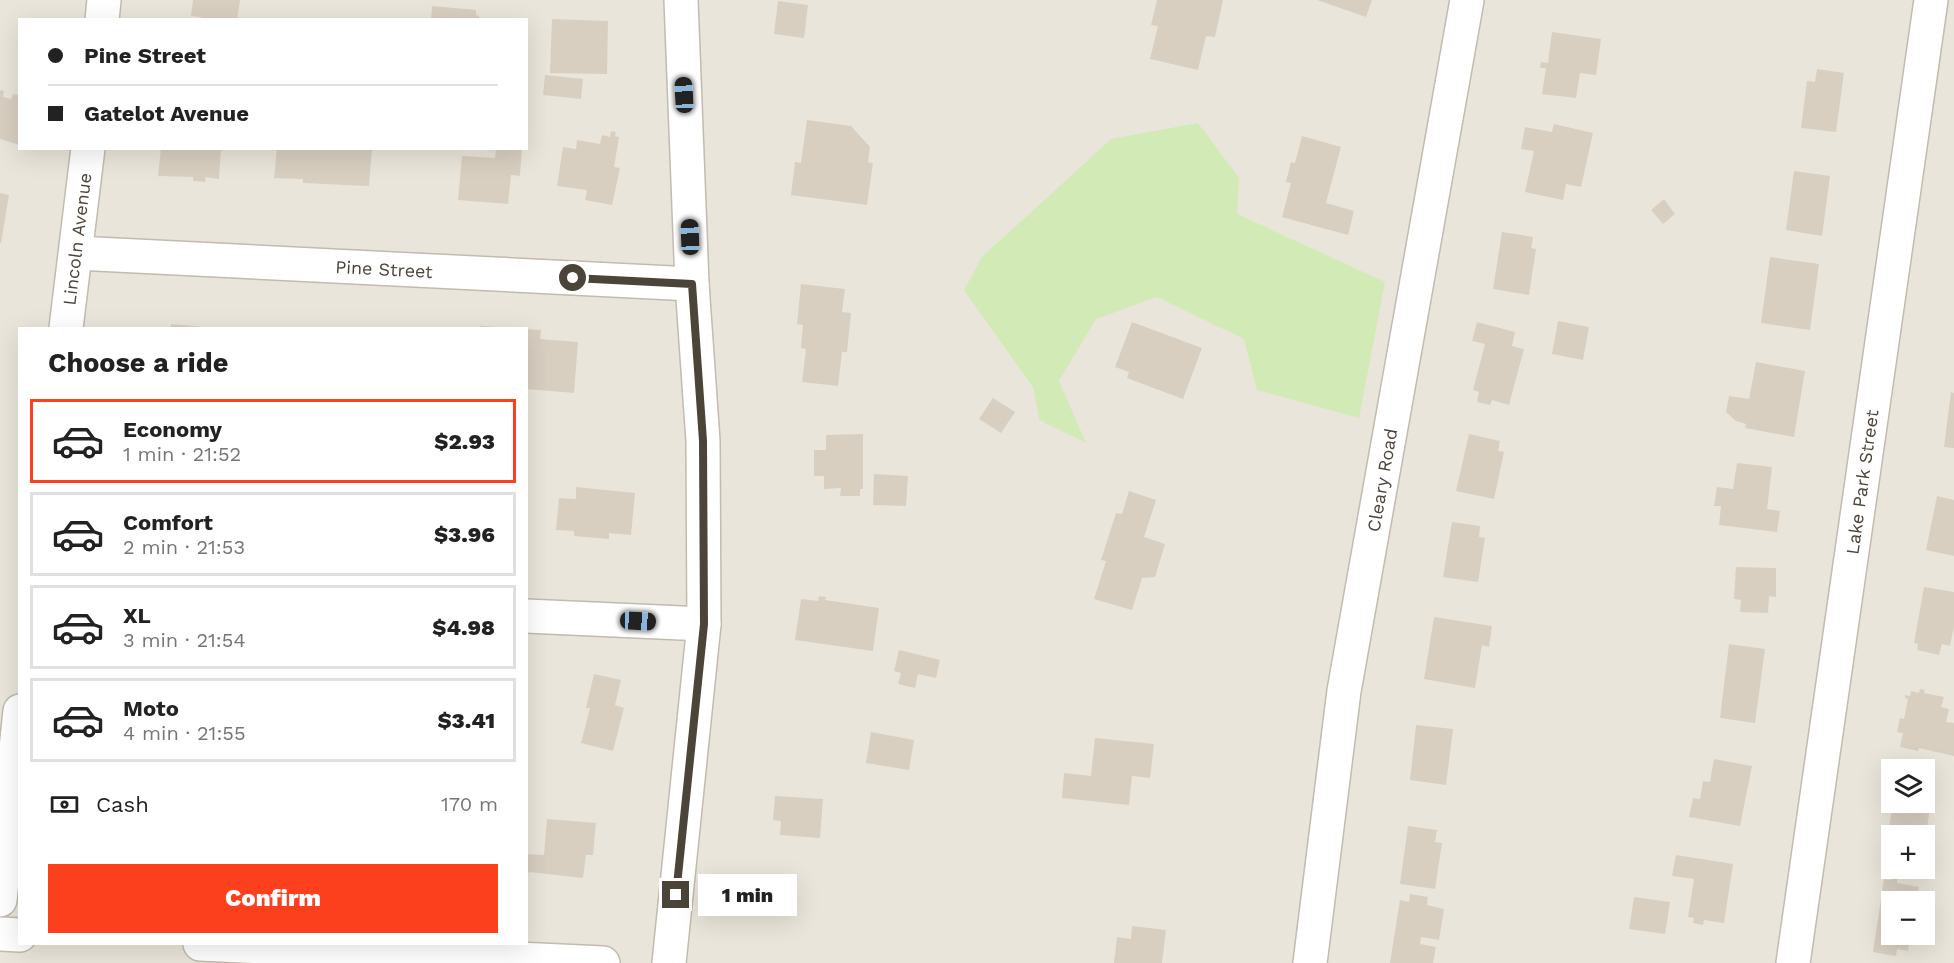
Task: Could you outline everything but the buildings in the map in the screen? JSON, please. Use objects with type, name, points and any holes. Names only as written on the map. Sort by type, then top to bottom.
[{"type":"street","points":[[102,18],[104,0]]},
{"type":"street","points":[[669,963],[704,624],[703,441],[692,284],[681,0]]},
{"type":"street","name":"Cleary Road","points":[[1310,963],[1344,691],[1467,0]]},
{"type":"street","name":"Lake Park Street","points":[[1793,963],[1931,0]]},
{"type":"street","name":"Lincoln Avenue","points":[[66,327],[87,150]]},
{"type":"street","name":"Pine Street","points":[[76,253],[692,284]]},
{"type":"street","points":[[528,616],[704,624]]},
{"type":"street","points":[[0,900],[18,730]]},
{"type":"street","points":[[0,934],[18,935]]},
{"type":"street","points":[[221,945],[603,963]]},
{"type":"shaded area","points":[[0,0],[1954,0],[1954,963],[0,963]]},
{"type":"green space","points":[[1198,123],[1239,178],[1237,214],[1385,282],[1359,418],[1257,390],[1244,339],[1157,297],[1096,319],[1059,381],[1086,443],[1039,420],[1034,389],[964,290],[982,257],[1111,139]]},
{"type":"route","points":[[573,278],[692,284],[703,441],[704,624],[676,895]]}]
